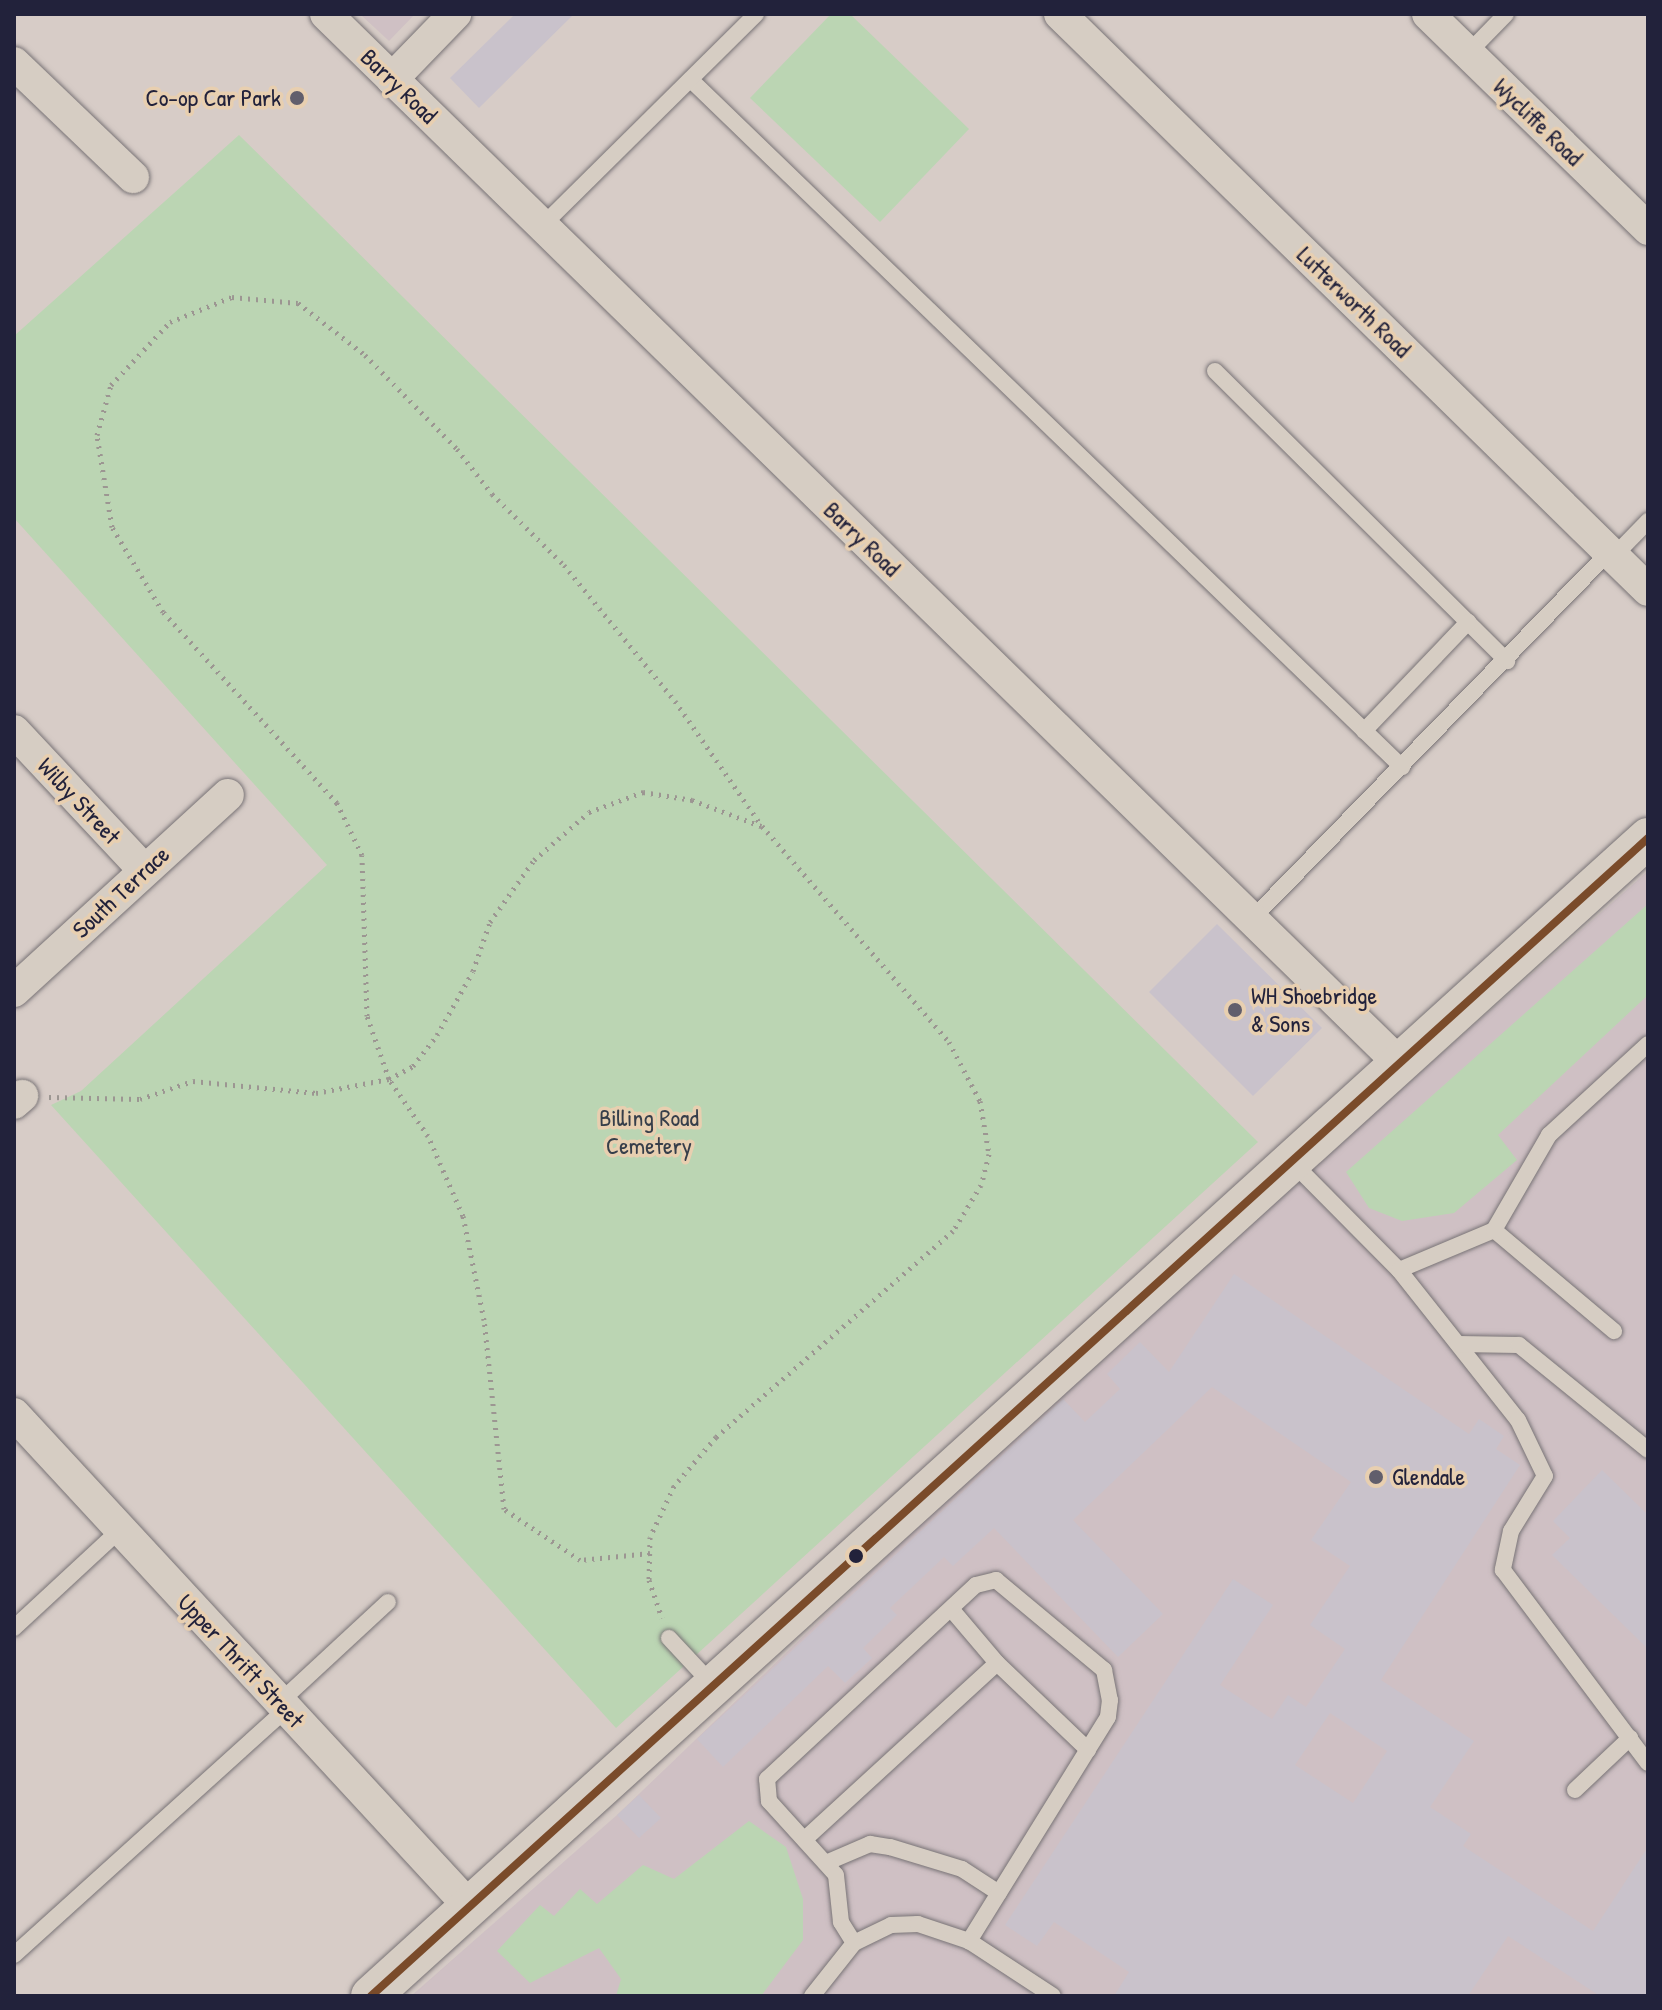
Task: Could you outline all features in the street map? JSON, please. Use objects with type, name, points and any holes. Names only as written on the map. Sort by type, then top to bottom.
[{"type":"street","name":"Barry Road","points":[[326,14],[1399,1063]]},
{"type":"street","points":[[392,79],[455,14]]},
{"type":"street","name":"Lutterworth Road","points":[[1060,14],[1648,590]]},
{"type":"street","name":"Wycliffe Road","points":[[1428,14],[1648,229]]},
{"type":"street","points":[[14,63],[133,177]]},
{"type":"street","name":"Wilby Street","points":[[14,731],[144,870]]},
{"type":"street","name":"South Terrace","points":[[14,991],[228,795]]},
{"type":"street","points":[[390,1990],[469,1906],[710,1682],[1648,838]]},
{"type":"street","name":"Upper Thrift Street","points":[[14,1414],[469,1906]]},
{"type":"lane","points":[[542,226],[756,14]]},
{"type":"lane","points":[[1468,53],[1506,14]]},
{"type":"lane","points":[[691,80],[1402,767]]},
{"type":"lane","points":[[1215,371],[1507,661]]},
{"type":"lane","points":[[1252,919],[1611,554],[1648,521]]},
{"type":"lane","points":[[1364,731],[1468,622]]},
{"type":"lane","points":[[1399,1270],[1494,1230],[1549,1135],[1648,1044]]},
{"type":"lane","points":[[1289,1159],[1399,1270],[1518,1420],[1545,1476],[1511,1531],[1503,1570],[1648,1763]]},
{"type":"lane","points":[[1494,1230],[1614,1331]]},
{"type":"lane","points":[[1458,1344],[1519,1345],[1648,1450]]},
{"type":"lane","points":[[14,1628],[120,1530]]},
{"type":"lane","points":[[854,1943],[841,1922],[840,1893],[828,1862],[769,1801],[767,1779],[976,1585],[996,1580],[1104,1670],[1108,1717],[969,1941]]},
{"type":"lane","points":[[14,1955],[283,1705],[388,1602]]},
{"type":"lane","points":[[952,1610],[997,1663],[1088,1750]]},
{"type":"lane","points":[[669,1638],[710,1682]]},
{"type":"lane","points":[[805,1839],[997,1663]]},
{"type":"lane","points":[[1575,1790],[1630,1738]]},
{"type":"lane","points":[[828,1862],[870,1844],[890,1847],[962,1869],[999,1893]]},
{"type":"lane","points":[[812,1996],[854,1943],[891,1925],[918,1924],[969,1941],[1053,1996]]},
{"type":"path","points":[[650,1553],[580,1560],[504,1509],[484,1320],[463,1216],[428,1136],[389,1079],[367,1016],[362,855],[337,803],[163,612],[112,527],[97,435],[111,385],[170,322],[232,297],[298,303],[365,355],[564,565],[675,701],[762,826],[949,1042],[980,1101],[989,1154],[981,1185],[953,1231],[716,1437],[674,1486],[650,1537],[650,1553],[649,1580],[669,1638]]},
{"type":"path","points":[[18,1099],[140,1099],[193,1081],[316,1093],[389,1079],[413,1066],[437,1035],[473,971],[490,922],[534,860],[589,812],[643,792],[692,800],[762,826]]},
{"type":"shaded area","points":[[360,14],[415,14],[389,41]]},
{"type":"shaded area","points":[[1648,871],[1648,1996],[411,1996],[617,1815],[1057,1393]]},
{"type":"green space","points":[[831,14],[850,14],[969,129],[880,222],[750,98]]},
{"type":"green space","name":"Billing Road Cemetery","points":[[239,135],[1258,1142],[616,1728],[51,1105],[81,1091],[327,865],[14,518],[14,336]]},
{"type":"green space","points":[[1648,904],[1648,995],[1498,1135],[1517,1160],[1454,1213],[1402,1221],[1369,1208],[1346,1172]]},
{"type":"green space","points":[[749,1821],[786,1847],[803,1899],[803,1940],[761,1996],[616,1996],[621,1979],[599,1948],[530,1983],[497,1951],[540,1905],[554,1916],[580,1889],[597,1904],[643,1865],[674,1879]]},
{"type":"building","points":[[515,14],[574,14],[479,108],[450,78]]},
{"type":"building","name":"WH Shoebridge & Sons","points":[[1217,924],[1322,1028],[1253,1096],[1149,992]]},
{"type":"building","points":[[1234,1274],[1469,1434],[1479,1419],[1504,1436],[1496,1449],[1520,1465],[1381,1680],[1474,1741],[1430,1807],[1471,1834],[1463,1846],[1593,1931],[1648,1847],[1648,1996],[1600,1996],[1508,1936],[1468,1996],[1114,1996],[1129,1972],[1054,1922],[1037,1946],[1005,1925],[1233,1579],[1273,1605],[1220,1685],[1272,1719],[1288,1695],[1306,1707],[1345,1649],[1310,1625],[1350,1566],[1311,1540],[1351,1482],[1212,1387],[1073,1520],[1163,1614],[1118,1657],[994,1528],[953,1566],[944,1557],[890,1608],[897,1615],[863,1648],[872,1658],[845,1683],[828,1666],[723,1767],[697,1739],[1063,1399],[1085,1422],[1120,1389],[1107,1374],[1140,1342],[1169,1372]],"holes":[[[1330,1713],[1387,1751],[1353,1803],[1295,1765]]]},
{"type":"building","points":[[1602,1470],[1648,1515],[1648,1649],[1552,1555],[1570,1538],[1553,1521]]},
{"type":"building","points":[[639,1795],[661,1818],[639,1838],[617,1815]]},
{"type":"transit line","points":[[371,1996],[1648,838]]},
{"type":"place","name":"Co-op Car Park","points":[[297,98]]},
{"type":"place","name":"WH Shoebridge & Sons","points":[[1235,1010]]},
{"type":"place","name":"Glendale","points":[[1376,1477]]}]
